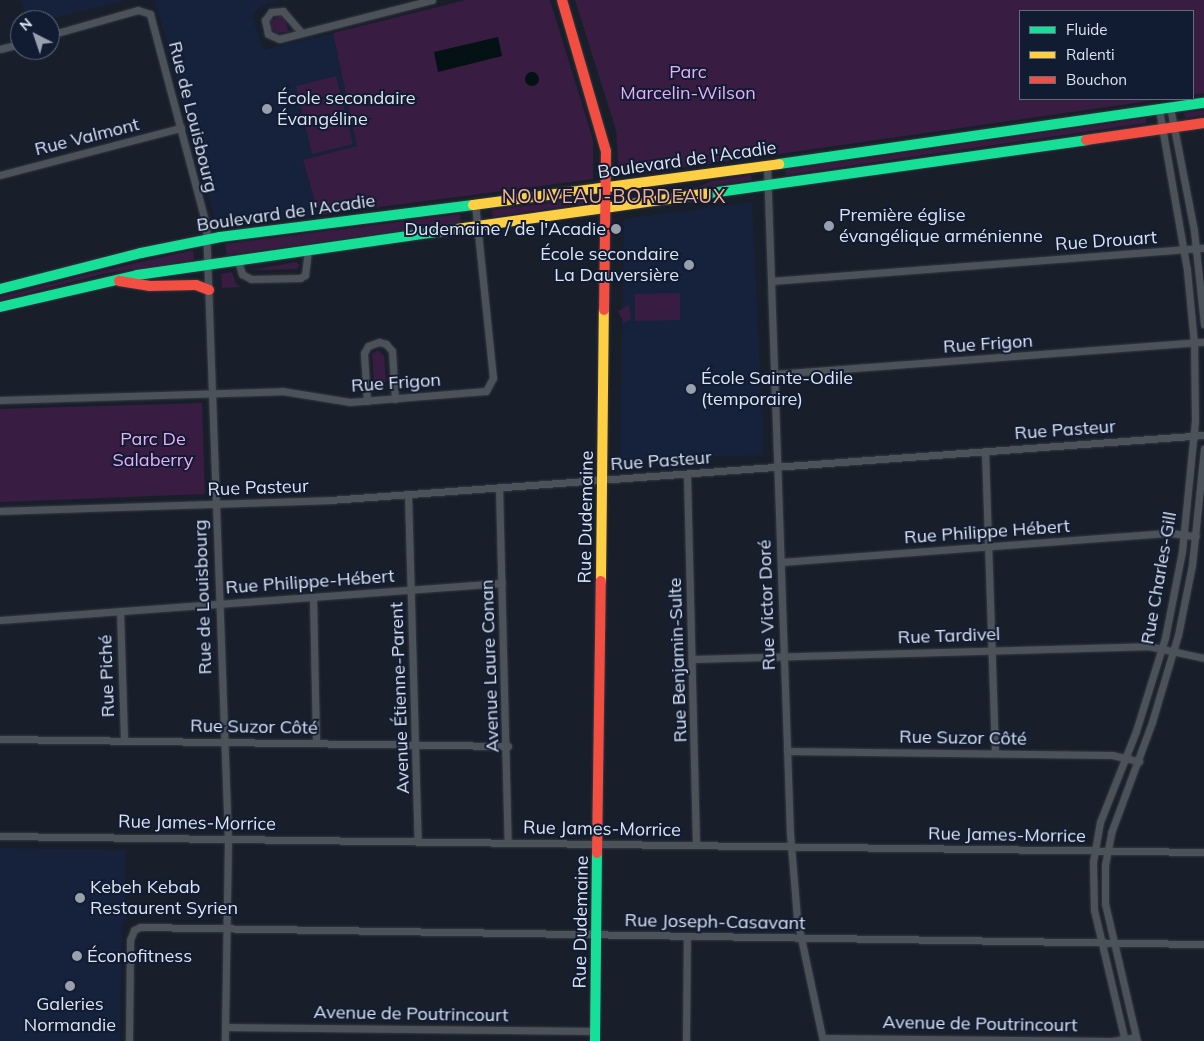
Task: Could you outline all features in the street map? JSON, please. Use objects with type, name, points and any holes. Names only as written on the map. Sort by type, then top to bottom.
[{"type":"main road","name":"Rue Dudemaine","points":[[562,0],[604,133],[606,188],[595,1036]]},
{"type":"main road","name":"Boulevard de l'Acadie","points":[[0,289],[133,255],[208,240],[606,188],[1204,103]]},
{"type":"main road","name":"Boulevard de l'Acadie","points":[[0,307],[114,279],[1204,123]]},
{"type":"main road","points":[[114,279],[149,286],[196,285],[209,290]]},
{"type":"street","points":[[301,32],[283,11],[271,12],[265,20],[265,30],[273,38],[301,32],[432,0]]},
{"type":"street","name":"Rue de Louisbourg","points":[[60,32],[138,10],[147,11],[152,19],[208,240],[215,504],[228,839],[225,1041]]},
{"type":"street","name":"Rue Charles-Gill","points":[[1125,1040],[1092,892],[1094,851],[1100,822],[1127,757],[1162,647],[1184,534],[1194,436],[1194,343],[1185,250],[1164,108]]},
{"type":"street","name":"Rue Valmont","points":[[0,175],[181,128]]},
{"type":"street","name":"Rue Charles-Gill","points":[[1168,128],[1200,248],[1204,324]]},
{"type":"street","name":"Rue Victor Doré","points":[[766,165],[779,467],[791,847],[800,938],[823,1040]]},
{"type":"street","name":"Rue Frigon","points":[[0,400],[290,391],[346,402],[480,393],[492,386],[487,292],[475,205]]},
{"type":"street","name":"Rue Drouart","points":[[771,282],[1200,248]]},
{"type":"street","points":[[238,261],[242,274],[250,279],[300,278],[305,275],[308,251]]},
{"type":"street","points":[[367,401],[364,354],[368,346],[379,342],[386,344],[392,351],[395,399]]},
{"type":"street","name":"Rue Frigon","points":[[775,374],[1204,342]]},
{"type":"street","name":"Rue Pasteur","points":[[0,511],[215,504],[408,494],[687,475],[1204,435]]},
{"type":"street","name":"Rue Charles-Gill","points":[[1137,1039],[1104,896],[1107,851],[1139,761],[1174,650],[1196,536],[1204,449]]},
{"type":"street","points":[[985,451],[995,753]]},
{"type":"street","name":"Rue Benjamin-Sulte","points":[[687,475],[693,659],[696,845]]},
{"type":"street","name":"Avenue Laure Conan","points":[[499,488],[508,746],[508,843]]},
{"type":"street","name":"Avenue Étienne-Parent","points":[[408,494],[418,842]]},
{"type":"street","name":"Rue Philippe Hébert","points":[[781,562],[1184,534],[1196,536]]},
{"type":"street","name":"Rue Philippe-Hébert","points":[[0,620],[502,583]]},
{"type":"street","points":[[313,597],[316,743]]},
{"type":"street","name":"Rue Piché","points":[[120,611],[124,740]]},
{"type":"street","name":"Rue Tardivel","points":[[693,659],[1162,647],[1204,658]]},
{"type":"street","name":"Rue Suzor Côté","points":[[0,739],[508,746]]},
{"type":"street","name":"Rue Suzor Côté","points":[[787,750],[1127,757],[1139,761]]},
{"type":"street","name":"Rue James-Morrice","points":[[0,836],[1204,852]]},
{"type":"street","name":"Rue Joseph-Casavant","points":[[128,1041],[130,940],[134,930],[143,927],[597,936],[1204,944]]},
{"type":"street","points":[[686,1041],[688,936]]},
{"type":"street","name":"Avenue de Poutrincourt","points":[[225,1028],[595,1036]]},
{"type":"street","name":"Avenue de Poutrincourt","points":[[823,1040],[1137,1039]]},
{"type":"shaded area","points":[[21,0],[127,0],[60,16],[60,10],[24,10]]},
{"type":"shaded area","name":"École secondaire Évangéline","points":[[155,0],[281,0],[260,6],[252,16],[263,50],[333,33],[357,146],[303,160],[319,215],[223,227],[216,225]]},
{"type":"shaded area","points":[[498,37],[502,56],[438,72],[434,52]]},
{"type":"shaded area","points":[[529,72],[535,72],[539,79],[535,86],[529,86],[525,82],[525,76]]},
{"type":"shaded area","points":[[752,202],[764,455],[620,461],[624,219]]},
{"type":"shaded area","name":"Galeries Normandie","points":[[0,848],[125,850],[126,919],[122,925],[120,1041],[0,1041]]},
{"type":"green space","name":"Parc Marcelin-Wilson","points":[[466,0],[550,0],[593,140],[593,179],[319,215],[303,160],[357,146],[333,33]]},
{"type":"green space","name":"Parc Marcelin-Wilson","points":[[575,0],[1204,0],[1204,93],[1194,95],[1194,10],[1019,10],[1019,100],[1156,100],[639,174],[637,171],[623,176],[619,172],[616,130]]},
{"type":"green space","points":[[281,16],[285,19],[289,32],[277,33],[270,28],[271,20]]},
{"type":"green space","points":[[336,76],[353,144],[312,154],[296,86]]},
{"type":"green space","points":[[1204,110],[1204,115],[1185,118],[1184,113]]},
{"type":"green space","points":[[1146,118],[1146,123],[786,175],[785,170]]},
{"type":"green space","points":[[751,175],[752,180],[695,188],[712,181]]},
{"type":"green space","points":[[588,198],[589,203],[493,217],[492,210]]},
{"type":"green space","points":[[460,214],[461,222],[227,255],[225,244]]},
{"type":"green space","points":[[193,250],[194,260],[107,273],[0,300],[0,297]]},
{"type":"green space","points":[[296,262],[300,265],[297,269],[252,270]]},
{"type":"green space","points":[[232,272],[236,284],[241,287],[222,288],[221,274]]},
{"type":"green space","points":[[680,293],[680,320],[635,321],[635,294]]},
{"type":"green space","points":[[629,305],[631,319],[624,323],[618,311]]},
{"type":"green space","points":[[378,350],[384,356],[386,382],[381,388],[374,382],[372,354]]},
{"type":"green space","name":"Parc De Salaberry","points":[[202,403],[205,494],[0,502],[0,409]]},
{"type":"traffic: fast","points":[[779,164],[1204,103]]},
{"type":"traffic: fast","points":[[704,194],[1086,140]]},
{"type":"traffic: fast","points":[[0,289],[141,253],[220,237],[473,205]]},
{"type":"traffic: fast","points":[[0,307],[137,275],[443,231]]},
{"type":"traffic: fast","points":[[595,1041],[597,853]]},
{"type":"traffic: slow","points":[[473,205],[779,164]]},
{"type":"traffic: slow","points":[[443,231],[704,194]]},
{"type":"traffic: slow","points":[[601,581],[604,310]]},
{"type":"traffic: jam","points":[[562,0],[606,151],[604,310]]},
{"type":"traffic: jam","points":[[1086,140],[1204,123]]},
{"type":"traffic: jam","points":[[119,281],[149,286],[196,285],[209,290]]},
{"type":"traffic: jam","points":[[597,853],[601,581]]},
{"type":"place","name":"École secondaire Évangéline","points":[[267,109]]},
{"type":"place","name":"Première église évangélique arménienne","points":[[829,226]]},
{"type":"place","name":"Dudemaine / de l'Acadie","points":[[616,229]]},
{"type":"place","name":"École secondaire La Dauversière","points":[[689,265]]},
{"type":"place","name":"École Sainte-Odile (temporaire)","points":[[691,389]]},
{"type":"place","name":"Kebeh Kebab Restaurent Syrien","points":[[80,898]]},
{"type":"place","name":"Éconofitness","points":[[77,956]]},
{"type":"place","name":"Galeries Normandie","points":[[70,986]]},
{"type":"district","name":"NOUVEAU-BORDEAUX","points":[[614,197]]}]
